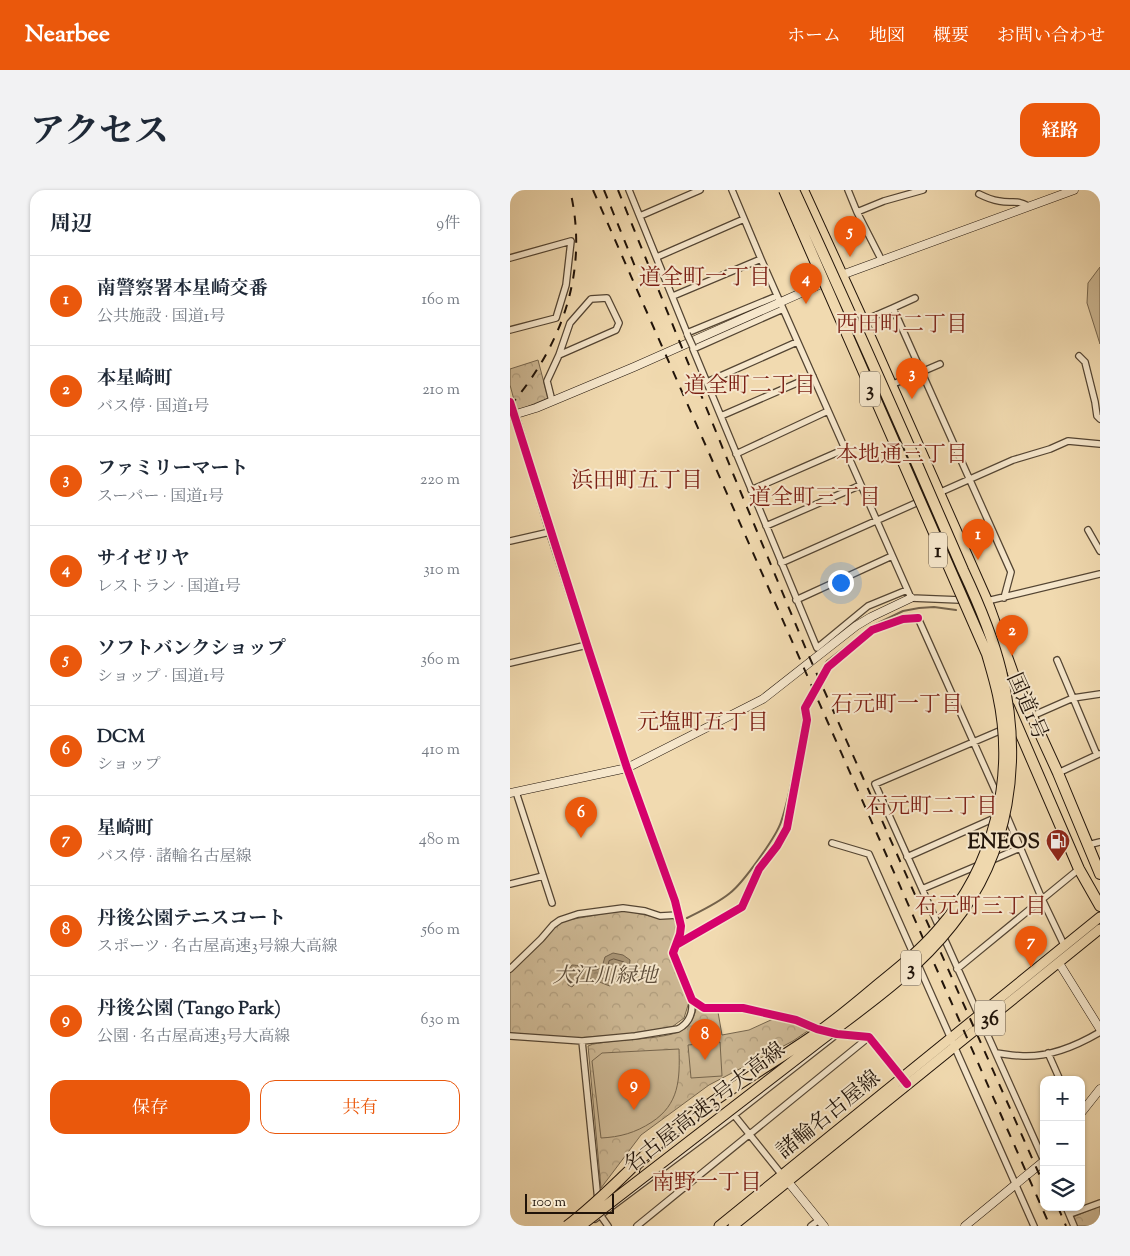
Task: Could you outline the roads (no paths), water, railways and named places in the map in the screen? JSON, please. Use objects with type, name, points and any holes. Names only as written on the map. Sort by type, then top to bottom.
[{"type":"highway","name":"国道1号","points":[[782,190],[916,502],[1016,724],[1079,870],[1094,899],[1100,906]]},
{"type":"highway","name":"3","points":[[782,190],[987,654],[998,692],[1004,745],[1003,782],[994,828],[976,876],[960,901],[938,931],[904,964],[818,1032]]},
{"type":"highway","points":[[794,190],[804,223],[921,486],[927,490],[938,492]]},
{"type":"highway","name":"名古屋高速3号大高線","points":[[578,1226],[832,1032],[925,956],[953,925],[980,883],[996,847],[1004,818],[1011,780],[1012,751],[1007,696],[996,654],[966,577],[854,320],[794,190]]},
{"type":"highway","name":"国道1号","points":[[803,190],[864,321],[987,601],[1002,629],[1015,679],[1058,773],[1100,874]]},
{"type":"highway","points":[[578,1226],[632,1183],[694,1128],[818,1032]]},
{"type":"highway","name":"名古屋高速3号大高線","points":[[566,1226],[606,1194],[662,1141],[731,1089],[818,1032]]},
{"type":"main road","name":"諸輪名古屋線","points":[[719,1226],[785,1178],[905,1081],[952,1042],[978,1015],[1100,917]]},
{"type":"main road","name":"諸輪名古屋線","points":[[952,1042],[982,1024],[1100,929]]},
{"type":"main road","name":"諸輪名古屋線","points":[[733,1226],[785,1178]]},
{"type":"street","points":[[629,190],[816,648],[868,606],[907,590]]},
{"type":"street","points":[[640,216],[700,190]]},
{"type":"street","points":[[732,190],[797,342],[911,598]]},
{"type":"street","points":[[848,190],[857,212],[882,260]]},
{"type":"street","points":[[857,212],[884,201],[923,190]]},
{"type":"street","points":[[513,420],[552,401],[634,367],[821,283],[1074,190]]},
{"type":"street","points":[[979,194],[997,201],[1020,201],[1028,206]]},
{"type":"street","points":[[657,257],[744,219]]},
{"type":"street","points":[[510,258],[571,242],[566,285],[556,318],[510,330]]},
{"type":"street","points":[[673,296],[761,259]]},
{"type":"street","points":[[552,401],[547,381],[559,355],[570,323],[591,299],[607,298],[619,323],[616,330],[559,355]]},
{"type":"street","points":[[864,321],[915,298]]},
{"type":"street","points":[[687,333],[780,302]]},
{"type":"street","points":[[693,348],[780,302]]},
{"type":"street","points":[[894,308],[1011,572],[1004,598]]},
{"type":"street","points":[[707,382],[797,342]]},
{"type":"street","points":[[1079,356],[1085,362],[1097,416],[1100,419]]},
{"type":"street","points":[[891,385],[940,364]]},
{"type":"street","points":[[721,416],[813,376]]},
{"type":"street","points":[[510,402],[513,420],[678,915],[681,926],[680,934],[673,953],[692,1000],[693,1009],[687,1023],[678,1029],[635,1036],[582,1041],[510,1036]]},
{"type":"street","points":[[736,454],[828,411]]},
{"type":"street","points":[[781,563],[877,522],[968,478],[1013,460],[1050,450],[1068,441],[1100,444]]},
{"type":"street","points":[[751,490],[845,449]]},
{"type":"street","points":[[766,526],[861,485]]},
{"type":"street","points":[[1088,530],[1100,551]]},
{"type":"street","points":[[510,541],[550,532]]},
{"type":"street","points":[[796,600],[892,556]]},
{"type":"street","points":[[987,601],[1100,574]]},
{"type":"street","points":[[552,903],[513,792],[628,768],[762,699],[870,617],[911,598],[960,600]]},
{"type":"street","points":[[918,618],[1068,954]]},
{"type":"street","points":[[510,663],[587,645]]},
{"type":"street","points":[[1057,660],[1098,754],[1058,773]]},
{"type":"street","points":[[1032,716],[1073,698],[1100,694]]},
{"type":"street","points":[[1016,724],[875,784],[1040,1152]]},
{"type":"street","points":[[907,857],[1006,813]]},
{"type":"street","points":[[1088,845],[1100,842]]},
{"type":"street","points":[[832,843],[869,854],[1034,1226]]},
{"type":"street","points":[[922,889],[1020,848]]},
{"type":"street","points":[[957,969],[1079,870]]},
{"type":"street","points":[[510,884],[543,876]]},
{"type":"street","points":[[510,969],[553,925],[560,920],[578,914],[623,908],[645,911],[660,916],[678,915]]},
{"type":"street","points":[[996,1053],[1024,1056],[1048,1053],[1074,1045],[1100,1030],[1059,962]]},
{"type":"street","points":[[692,1000],[704,1008],[743,1008],[796,1020],[817,1029],[837,1034],[869,1037],[905,1081]]},
{"type":"street","points":[[586,1226],[734,1115],[837,1034]]},
{"type":"street","points":[[638,1226],[869,1037]]},
{"type":"street","points":[[582,1041],[598,1201],[601,1216],[608,1226]]},
{"type":"street","points":[[1048,1053],[1058,1076]]},
{"type":"street","points":[[1085,1108],[1100,1088]]},
{"type":"street","points":[[734,1115],[822,1223],[811,1226]]},
{"type":"street","points":[[965,1226],[1040,1164]]},
{"type":"street","points":[[566,1226],[598,1201]]},
{"type":"street","points":[[1070,1214],[1100,1203]]},
{"type":"street","points":[[1068,1211],[1074,1226]]},
{"type":"water","points":[[613,953],[623,955],[630,960],[629,970],[610,986],[586,978],[577,982],[572,987],[568,985],[567,972],[572,965],[591,970],[598,969],[602,967],[605,957]]},
{"type":"waterway","points":[[687,918],[709,907],[736,888],[778,829],[785,810],[794,772],[803,721],[801,708],[827,661],[872,626],[903,611],[934,607],[956,610]]},
{"type":"railway","points":[[510,406],[529,382],[544,357],[557,332],[567,305],[576,249],[575,220],[570,190]]},
{"type":"railway","points":[[593,190],[1050,1226]]},
{"type":"railway","points":[[604,190],[636,269]]},
{"type":"railway","points":[[618,190],[808,654],[1040,1176]]},
{"type":"railway","points":[[1060,1211],[1066,1226]]},
{"type":"place","name":"ソフトバンクショップ","points":[[850,257]]},
{"type":"place","name":"サイゼリヤ","points":[[806,304]]},
{"type":"place","name":"ファミリーマート","points":[[912,399]]},
{"type":"place","name":"南警察署本星崎交番","points":[[978,560]]},
{"type":"place","name":"本星崎町","points":[[1012,656]]},
{"type":"place","name":"DCM","points":[[581,838]]},
{"type":"place","name":"ENEOS","points":[[1058,862]]},
{"type":"place","name":"星崎町","points":[[1031,967]]},
{"type":"place","name":"丹後公園テニスコート","points":[[705,1060]]},
{"type":"place","name":"丹後公園 (Tango Park)","points":[[634,1110]]},
{"type":"district","name":"道全町一丁目","points":[[705,276]]},
{"type":"district","name":"西田町二丁目","points":[[902,323]]},
{"type":"district","name":"道全町二丁目","points":[[750,384]]},
{"type":"district","name":"本地通三丁目","points":[[902,453]]},
{"type":"district","name":"浜田町五丁目","points":[[637,479]]},
{"type":"district","name":"道全町三丁目","points":[[815,496]]},
{"type":"district","name":"石元町一丁目","points":[[897,703]]},
{"type":"district","name":"元塩町五丁目","points":[[703,721]]},
{"type":"district","name":"石元町二丁目","points":[[932,805]]},
{"type":"district","name":"石元町三丁目","points":[[981,905]]},
{"type":"district","name":"南野一丁目","points":[[707,1181]]},
{"type":"park label","name":"大江川緑地","points":[[605,975]]}]
